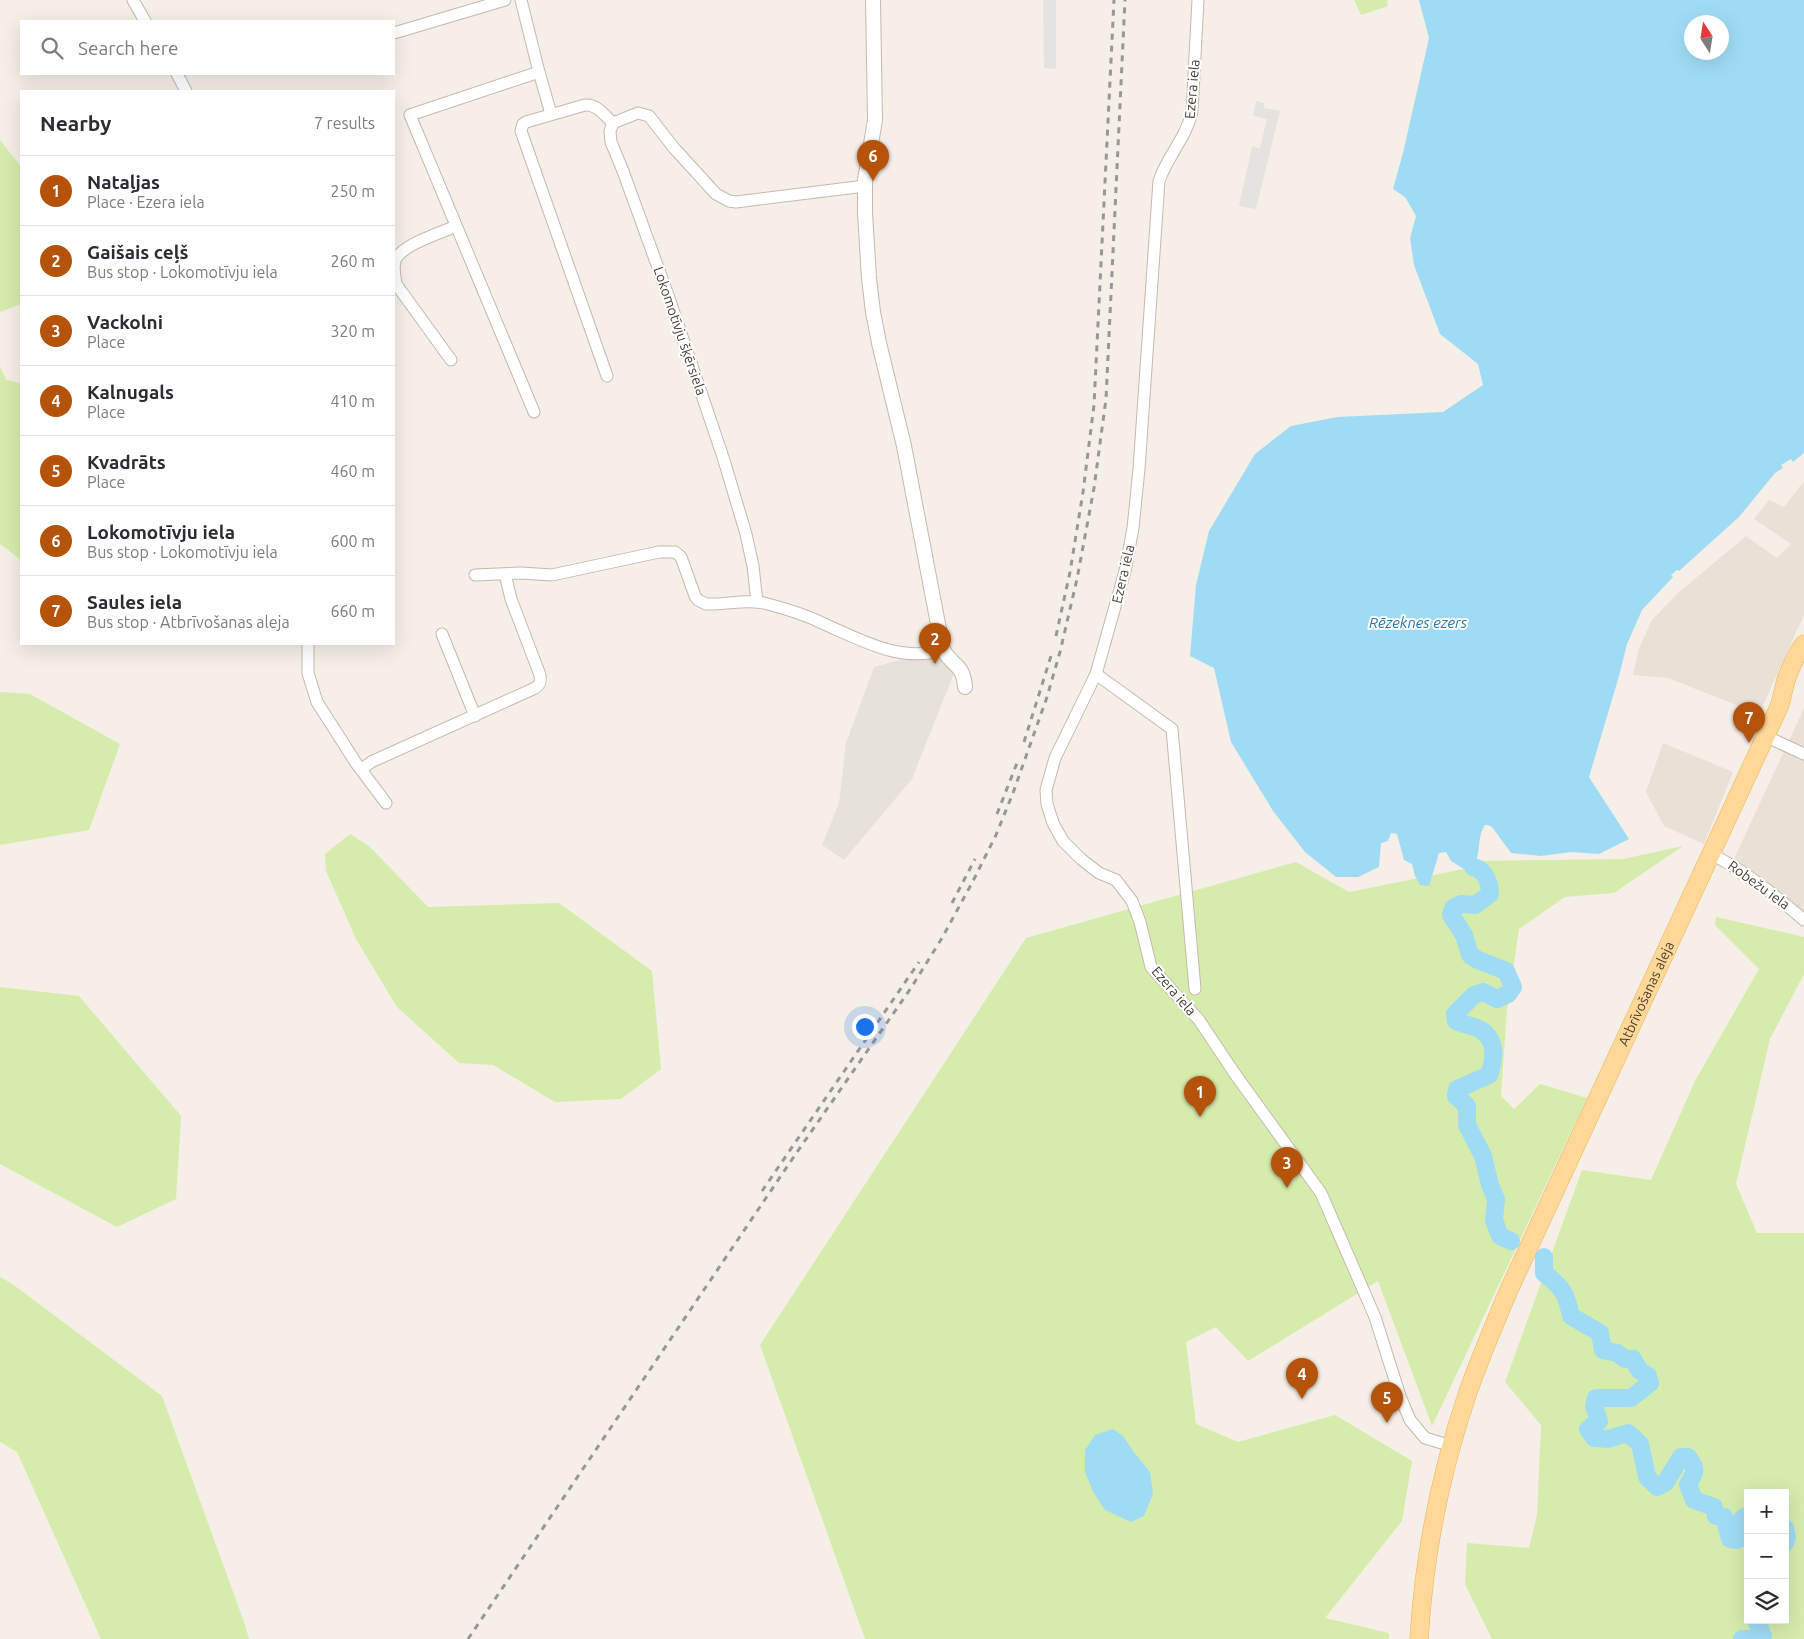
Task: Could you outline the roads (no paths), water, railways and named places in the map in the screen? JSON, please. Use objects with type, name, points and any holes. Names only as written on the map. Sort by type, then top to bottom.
[{"type":"main road","name":"Atbrīvošanas aleja","points":[[1419,1639],[1423,1591],[1435,1514],[1452,1446],[1478,1366],[1508,1292],[1784,695],[1784,688],[1789,674],[1804,644]]},
{"type":"main road","name":"Atbrīvošanas aleja","points":[[1784,695],[1790,690],[1804,663]]},
{"type":"street","points":[[133,0],[144,20]]},
{"type":"street","points":[[395,33],[505,0]]},
{"type":"street","points":[[521,0],[551,114]]},
{"type":"street","points":[[873,0],[875,120],[865,186],[866,237],[873,312],[906,456],[943,650],[961,668],[965,677],[965,687]]},
{"type":"street","name":"Ezera iela","points":[[1198,0],[1192,112],[1189,124],[1163,168],[1158,181],[1139,469],[1133,528],[1125,571],[1096,674],[1055,758],[1046,790],[1047,804],[1053,823],[1064,841],[1081,860],[1099,873],[1116,880],[1132,901],[1140,922],[1151,967],[1199,1020],[1235,1074],[1321,1192],[1375,1317],[1400,1396],[1410,1420],[1424,1438],[1452,1446]]},
{"type":"street","points":[[534,412],[410,115],[539,72]]},
{"type":"street","points":[[178,75],[185,90]]},
{"type":"street","points":[[607,376],[538,176],[521,133],[521,127],[526,122],[585,105],[596,107],[613,123],[638,113],[649,116],[674,148],[716,194],[729,201],[736,202],[865,186]]},
{"type":"street","name":"Lokomotīvju šķērsiela","points":[[613,123],[610,131],[611,142],[669,298],[723,457],[748,541],[757,602]]},
{"type":"street","points":[[395,265],[396,259],[405,248],[456,226]]},
{"type":"street","points":[[395,278],[396,284],[451,360]]},
{"type":"street","points":[[475,575],[552,575],[670,551],[675,552],[681,557],[692,592],[698,600],[712,604],[757,602],[786,609],[887,650],[924,654],[943,650]]},
{"type":"street","points":[[361,770],[371,762],[533,689],[540,683],[540,675],[509,594],[505,574]]},
{"type":"street","points":[[442,634],[475,716]]},
{"type":"street","points":[[308,645],[308,674],[317,702],[361,770],[386,803]]},
{"type":"street","points":[[1096,674],[1172,729],[1195,989]]},
{"type":"street","points":[[1765,736],[1804,754]]},
{"type":"street","name":"Robežu iela","points":[[1711,854],[1762,886],[1804,920]]},
{"type":"water","name":"Rēzeknes ezers","points":[[1419,0],[1804,0],[1804,453],[1793,462],[1791,459],[1781,465],[1783,468],[1775,473],[1739,517],[1679,571],[1677,570],[1671,575],[1673,577],[1642,610],[1627,644],[1589,777],[1629,839],[1599,854],[1571,852],[1541,856],[1511,853],[1492,827],[1485,825],[1482,830],[1476,862],[1473,867],[1464,869],[1451,861],[1446,852],[1439,853],[1429,886],[1420,885],[1412,864],[1404,860],[1397,834],[1391,833],[1388,841],[1381,843],[1379,867],[1358,877],[1336,877],[1305,852],[1273,811],[1231,742],[1214,668],[1190,656],[1196,585],[1209,531],[1255,454],[1291,426],[1337,417],[1443,412],[1483,385],[1478,364],[1440,334],[1414,265],[1410,238],[1416,216],[1405,197],[1393,189],[1429,38]]},
{"type":"water","points":[[1113,1429],[1123,1436],[1150,1472],[1153,1494],[1144,1516],[1131,1522],[1105,1510],[1093,1492],[1085,1472],[1085,1450],[1095,1435]]},
{"type":"waterway","points":[[1473,867],[1479,869],[1486,877],[1489,883],[1490,894],[1475,905],[1461,904],[1453,908],[1451,915],[1464,935],[1470,955],[1506,971],[1513,987],[1508,994],[1497,999],[1483,992],[1474,995],[1455,1014],[1456,1021],[1485,1033],[1492,1043],[1493,1049],[1489,1075],[1457,1089],[1456,1096],[1467,1106],[1467,1125],[1483,1156],[1490,1185],[1496,1199],[1494,1220],[1500,1236],[1511,1241]]},
{"type":"waterway","points":[[1544,1257],[1544,1273],[1563,1292],[1571,1316],[1600,1333],[1603,1350],[1617,1353],[1625,1359],[1633,1359],[1639,1370],[1648,1376],[1650,1383],[1631,1398],[1596,1398],[1594,1406],[1599,1421],[1588,1429],[1594,1438],[1608,1439],[1628,1433],[1640,1444],[1647,1477],[1657,1487],[1665,1483],[1681,1457],[1688,1457],[1694,1467],[1694,1473],[1688,1484],[1694,1500],[1714,1507],[1716,1516],[1724,1517],[1730,1539],[1737,1540],[1738,1523],[1744,1517]]},
{"type":"waterway","points":[[1742,1639],[1761,1639],[1763,1636],[1757,1624]]},
{"type":"railway","points":[[1056,636],[1070,572],[1094,405],[1114,0]]},
{"type":"railway","points":[[468,1639],[795,1155],[911,988],[942,938],[972,883],[996,835],[1013,793],[1047,697],[1060,652],[1077,579],[1094,488],[1106,399],[1125,0]]},
{"type":"railway","points":[[1024,742],[1051,656]]},
{"type":"railway","points":[[997,814],[1017,763]]},
{"type":"railway","points":[[952,903],[975,859]]},
{"type":"railway","points":[[762,1191],[919,962]]},
{"type":"place","name":"Lokomotīvju iela","points":[[873,181]]},
{"type":"place","name":"Gaišais ceļš","points":[[935,664]]},
{"type":"place","name":"Saules iela","points":[[1749,743]]},
{"type":"place","name":"Nataļjas","points":[[1200,1117]]},
{"type":"place","name":"Vackolni","points":[[1287,1188]]},
{"type":"place","name":"Kalnugals","points":[[1302,1399]]},
{"type":"place","name":"Kvadrāts","points":[[1387,1423]]}]
